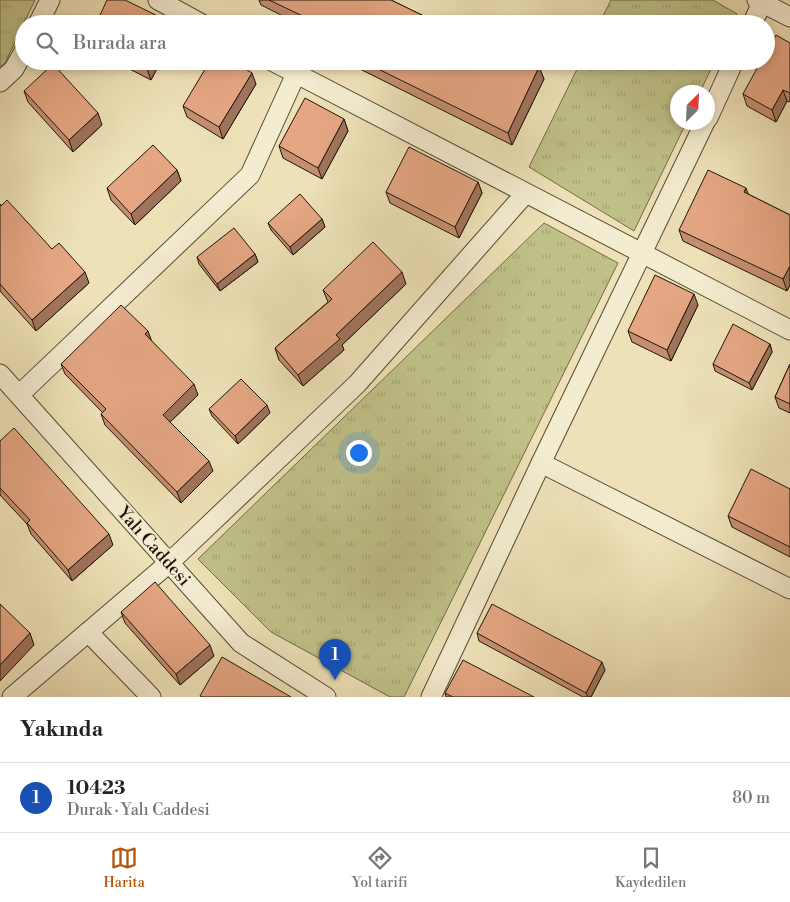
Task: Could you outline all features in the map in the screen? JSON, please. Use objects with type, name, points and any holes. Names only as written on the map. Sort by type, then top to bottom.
[{"type":"street","points":[[42,15],[50,0]]},
{"type":"street","points":[[158,0],[186,15]]},
{"type":"street","points":[[755,15],[759,1],[790,18]]},
{"type":"street","points":[[0,82],[15,67]]},
{"type":"street","points":[[289,70],[790,330]]},
{"type":"street","points":[[715,103],[730,70]]},
{"type":"street","points":[[19,395],[250,175],[296,74]]},
{"type":"street","points":[[431,697],[701,130]]},
{"type":"street","points":[[12,697],[169,563],[357,384],[525,194]]},
{"type":"street","name":"Yalı Caddesi","points":[[0,374],[241,643],[326,697]]},
{"type":"street","points":[[541,463],[790,589]]},
{"type":"street","points":[[88,632],[151,697]]},
{"type":"green space","points":[[0,0],[35,0],[28,15],[15,15],[15,42],[5,63],[0,67]]},
{"type":"green space","points":[[611,0],[713,0],[737,14],[737,15],[604,15]]},
{"type":"green space","points":[[577,70],[711,70],[703,85],[670,85],[670,130],[683,130],[634,231],[529,167]]},
{"type":"green space","points":[[544,223],[618,263],[404,697],[390,697],[271,632],[198,559]]},
{"type":"building","points":[[107,0],[125,0],[156,15],[100,15]]},
{"type":"building","points":[[269,0],[391,0],[422,15],[300,15]]},
{"type":"building","points":[[776,35],[790,43],[790,93],[783,90],[772,110],[743,94],[756,70],[775,70]]},
{"type":"building","points":[[47,70],[59,70],[98,113],[69,140],[24,91]]},
{"type":"building","points":[[205,70],[247,70],[252,73],[219,127],[183,106]]},
{"type":"building","points":[[380,70],[538,70],[508,133]]},
{"type":"building","points":[[305,98],[344,119],[318,168],[279,146]]},
{"type":"building","points":[[153,145],[177,170],[131,214],[107,188]]},
{"type":"building","points":[[409,147],[478,182],[455,227],[386,192]]},
{"type":"building","points":[[708,170],[746,188],[744,192],[790,215],[790,266],[783,279],[679,230]]},
{"type":"building","points":[[300,194],[322,219],[290,247],[268,223]]},
{"type":"building","points":[[7,200],[52,249],[59,243],[85,272],[32,320],[0,284],[0,204],[1,206]]},
{"type":"building","points":[[234,228],[255,254],[217,284],[197,257]]},
{"type":"building","points":[[373,242],[402,272],[336,335],[340,339],[298,375],[275,348],[332,299],[323,290]]},
{"type":"building","points":[[655,275],[694,294],[667,350],[628,331]]},
{"type":"building","points":[[121,305],[148,331],[145,334],[194,384],[163,415],[209,461],[177,492],[101,414],[106,409],[61,364]]},
{"type":"building","points":[[733,324],[770,344],[749,383],[713,364]]},
{"type":"building","points":[[790,364],[790,404],[775,397]]},
{"type":"building","points":[[241,379],[267,405],[235,436],[209,409]]},
{"type":"building","points":[[14,428],[109,534],[68,570],[27,523],[30,520],[0,488],[0,441]]},
{"type":"building","points":[[751,469],[790,489],[790,547],[728,516]]},
{"type":"building","points":[[155,582],[210,645],[176,674],[121,612]]},
{"type":"building","points":[[0,604],[30,633],[0,665]]},
{"type":"building","points":[[492,604],[602,662],[586,693],[477,633]]},
{"type":"building","points":[[222,657],[291,697],[200,696]]},
{"type":"building","points":[[463,660],[534,697],[453,697],[445,693]]},
{"type":"place","name":"10423","points":[[335,680]]}]
